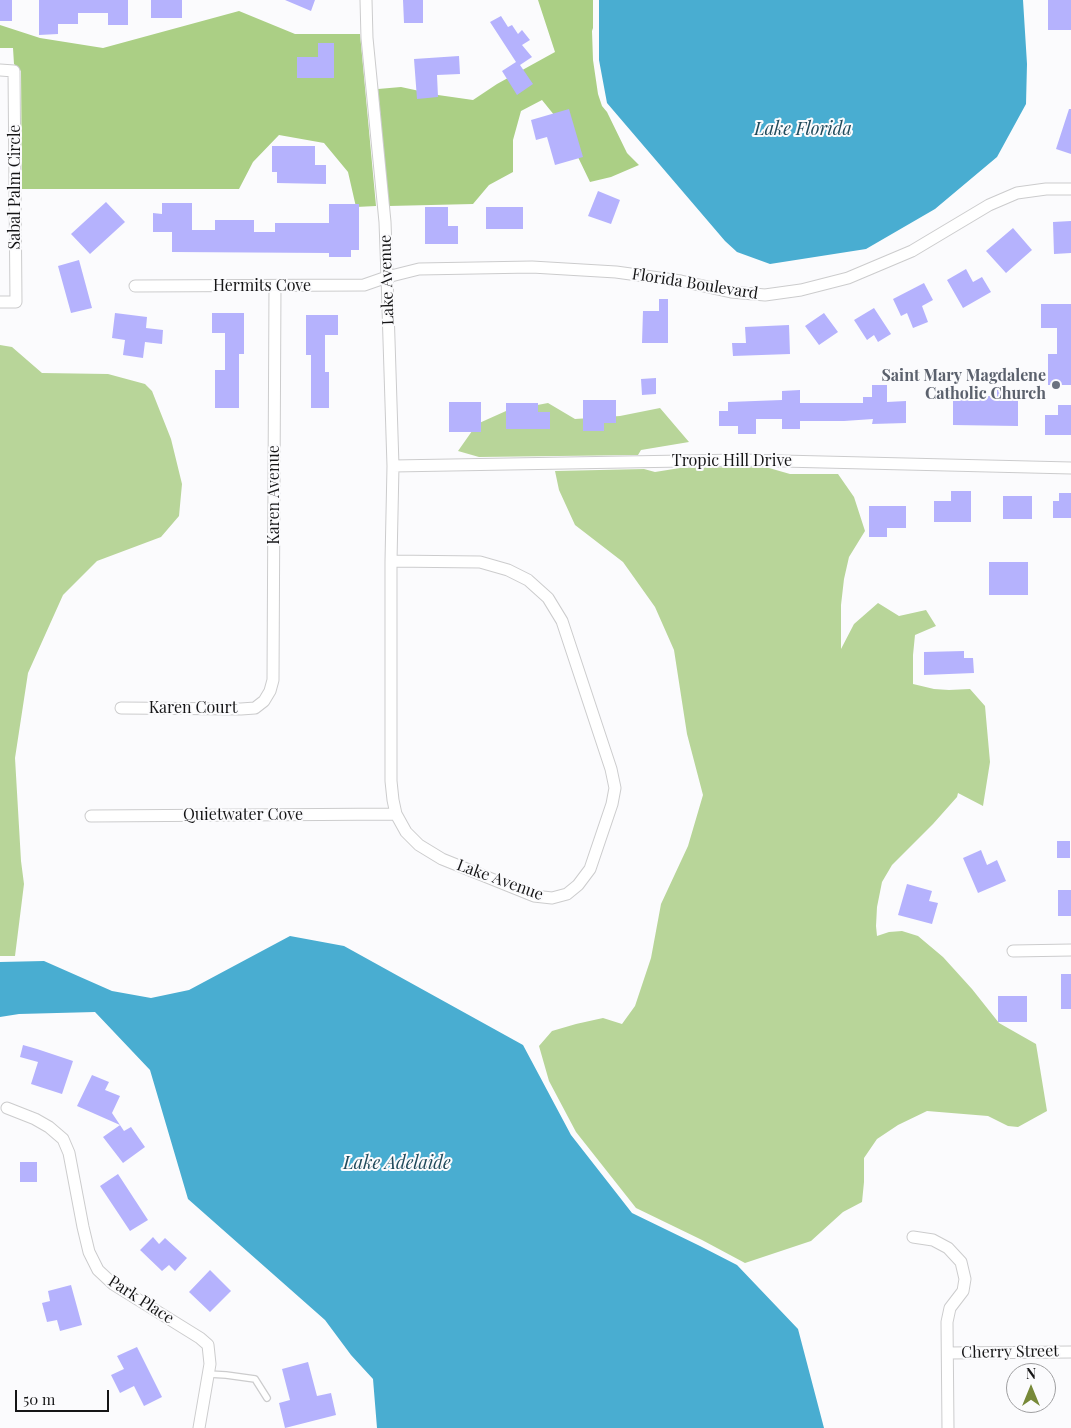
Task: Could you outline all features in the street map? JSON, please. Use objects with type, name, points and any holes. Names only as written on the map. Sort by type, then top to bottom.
[{"type":"street","name":"Lake Avenue","points":[[366,0],[367,38],[384,222],[387,277],[393,466],[391,562],[391,781],[396,814],[406,832],[419,845],[442,859],[534,896],[552,898],[567,894],[578,885],[590,869],[612,804],[614,788],[611,769],[562,621],[548,598],[528,580],[508,570],[480,562],[391,562]]},
{"type":"street","name":"Sabal Palm Circle","points":[[0,70],[14,71],[16,302],[0,302]]},
{"type":"street","name":"Florida Boulevard","points":[[387,277],[419,269],[532,267],[616,272],[681,281],[731,292],[765,295],[783,293],[848,278],[912,251],[989,205],[1017,193],[1046,189],[1071,189]]},
{"type":"street","name":"Hermits Cove","points":[[135,286],[364,285],[387,277]]},
{"type":"street","name":"Karen Avenue","points":[[264,702],[273,680],[275,286]]},
{"type":"street","name":"Tropic Hill Drive","points":[[393,466],[741,460],[1071,468]]},
{"type":"street","name":"Karen Court","points":[[121,708],[241,709],[255,708],[264,702]]},
{"type":"street","name":"Quietwater Cove","points":[[91,816],[396,814]]},
{"type":"street","points":[[1013,951],[1071,950]]},
{"type":"street","name":"Park Place","points":[[6,1108],[35,1119],[49,1127],[63,1140],[69,1153],[89,1252],[98,1270],[113,1284],[200,1338],[208,1345],[210,1364],[199,1428]]},
{"type":"street","points":[[913,1237],[933,1240],[948,1248],[961,1262],[966,1279],[963,1291],[950,1308],[947,1322],[948,1428]]},
{"type":"street","name":"Cherry Street","points":[[948,1353],[1071,1352]]},
{"type":"lane","points":[[208,1374],[255,1379],[267,1398]]},
{"type":"green space","points":[[538,0],[593,0],[593,60],[598,94],[602,106],[607,112],[627,153],[639,165],[611,177],[590,182],[563,126],[542,100],[521,111],[513,140],[513,172],[489,185],[473,204],[389,206],[378,89],[401,87],[473,100],[497,84],[555,52]]},
{"type":"green space","points":[[239,11],[295,34],[360,34],[376,206],[356,207],[348,172],[324,143],[279,135],[253,162],[239,189],[22,189],[21,71],[14,64],[13,48],[0,48],[0,25],[40,38],[103,48]]},
{"type":"green space","points":[[0,345],[12,347],[42,373],[108,374],[145,384],[152,391],[171,439],[182,484],[179,516],[161,537],[97,561],[63,595],[28,673],[15,758],[24,884],[15,956],[0,956]]},
{"type":"green space","points":[[548,403],[575,419],[620,416],[660,408],[689,442],[641,450],[638,455],[479,457],[458,451],[477,424],[506,411]]},
{"type":"green space","points":[[680,468],[769,468],[790,474],[838,474],[854,497],[865,531],[849,557],[844,579],[841,605],[841,649],[854,624],[878,603],[899,616],[926,610],[936,626],[915,635],[913,684],[934,689],[970,689],[985,706],[990,762],[983,806],[958,793],[957,797],[933,824],[892,865],[882,882],[877,907],[877,936],[889,932],[902,931],[918,936],[943,957],[999,1023],[1036,1044],[1047,1111],[1018,1127],[1008,1126],[988,1116],[927,1111],[898,1125],[877,1139],[864,1158],[862,1202],[843,1212],[811,1241],[745,1263],[636,1208],[576,1132],[549,1081],[539,1046],[552,1031],[576,1024],[603,1018],[622,1024],[635,1006],[651,958],[661,904],[688,846],[703,795],[687,734],[674,650],[655,607],[623,562],[575,525],[559,490],[555,471],[644,469],[655,472]]},
{"type":"water","name":"Lake Florida","points":[[599,0],[1023,0],[1027,64],[1026,104],[997,157],[935,209],[866,249],[770,264],[737,252],[725,241],[607,103],[599,60]]},
{"type":"water","name":"Lake Adelaide","points":[[290,936],[344,946],[523,1045],[571,1135],[632,1213],[737,1265],[798,1329],[824,1428],[377,1428],[373,1379],[351,1355],[325,1320],[188,1199],[150,1070],[95,1012],[19,1014],[0,1017],[0,962],[44,961],[112,991],[151,998],[189,990]]},
{"type":"building","points":[[0,0],[12,0],[12,21],[0,21]]},
{"type":"building","points":[[39,0],[128,0],[128,25],[108,25],[108,13],[78,13],[78,24],[58,24],[58,34],[39,35]]},
{"type":"building","points":[[151,0],[182,0],[182,18],[151,18]]},
{"type":"building","points":[[285,0],[315,0],[311,11]]},
{"type":"building","points":[[403,0],[423,0],[423,23],[404,23]]},
{"type":"building","points":[[1048,0],[1071,0],[1071,30],[1048,30]]},
{"type":"building","points":[[501,16],[508,27],[512,25],[518,34],[522,30],[530,40],[522,45],[532,57],[520,65],[533,84],[517,95],[502,71],[516,62],[490,22]]},
{"type":"building","points":[[318,43],[334,43],[334,78],[297,78],[297,57],[318,57]]},
{"type":"building","points":[[459,56],[460,74],[437,75],[438,97],[417,99],[414,59]]},
{"type":"building","points":[[569,109],[583,157],[555,165],[547,137],[536,140],[531,120]]},
{"type":"building","points":[[1069,109],[1071,109],[1071,154],[1056,149]]},
{"type":"building","points":[[272,146],[315,146],[315,165],[326,165],[326,184],[277,183],[277,172],[272,172]]},
{"type":"building","points":[[598,191],[620,200],[611,224],[588,216]]},
{"type":"building","points":[[106,202],[125,222],[90,254],[71,234]]},
{"type":"building","points":[[162,203],[192,203],[192,230],[215,230],[215,220],[254,220],[254,232],[275,232],[275,223],[329,223],[329,204],[359,204],[359,250],[351,250],[351,257],[329,257],[329,253],[172,252],[172,232],[153,232],[153,213],[162,214]]},
{"type":"building","points":[[425,207],[448,207],[448,226],[458,226],[458,244],[425,244]]},
{"type":"building","points":[[486,207],[523,207],[523,229],[486,229]]},
{"type":"building","points":[[1071,221],[1071,253],[1054,254],[1053,222]]},
{"type":"building","points":[[1013,228],[1032,250],[1006,273],[986,251]]},
{"type":"building","points":[[79,260],[92,308],[71,313],[58,266]]},
{"type":"building","points":[[966,269],[973,282],[982,277],[991,292],[963,308],[947,280]]},
{"type":"building","points":[[924,283],[933,300],[922,306],[928,322],[913,328],[907,313],[901,316],[893,299]]},
{"type":"building","points":[[659,299],[668,299],[668,343],[642,343],[643,311],[659,311]]},
{"type":"building","points":[[1041,304],[1071,304],[1071,385],[1048,385],[1048,354],[1057,354],[1057,328],[1041,328]]},
{"type":"building","points":[[874,308],[891,334],[878,342],[874,335],[867,340],[854,320]]},
{"type":"building","points":[[115,313],[147,317],[146,328],[163,330],[162,344],[145,342],[143,358],[123,355],[125,340],[112,338]]},
{"type":"building","points":[[212,313],[244,313],[244,354],[239,354],[239,408],[215,408],[215,370],[225,370],[225,333],[212,333]]},
{"type":"building","points":[[824,313],[838,332],[819,345],[805,326]]},
{"type":"building","points":[[306,315],[338,315],[338,335],[325,335],[325,372],[329,372],[329,408],[311,408],[311,355],[306,355]]},
{"type":"building","points":[[789,325],[790,354],[733,356],[732,343],[746,343],[745,327]]},
{"type":"building","points":[[656,378],[656,394],[642,395],[641,379]]},
{"type":"building","points":[[872,385],[887,385],[887,402],[906,401],[906,423],[872,424],[873,419],[800,421],[800,429],[782,429],[782,419],[756,419],[756,434],[738,434],[738,426],[719,426],[719,411],[728,411],[728,402],[782,400],[782,391],[800,390],[800,403],[863,403],[863,397],[872,397]]},
{"type":"building","points":[[997,390],[1018,390],[1018,426],[953,425],[953,396],[997,396]]},
{"type":"building","points":[[583,400],[616,400],[616,423],[604,423],[604,431],[583,431]]},
{"type":"building","points":[[449,402],[481,402],[481,432],[449,432]]},
{"type":"building","points":[[506,403],[538,403],[538,412],[550,412],[550,429],[506,429]]},
{"type":"building","points":[[1058,405],[1071,405],[1071,435],[1045,435],[1045,415],[1058,415]]},
{"type":"building","points":[[951,491],[971,491],[971,522],[934,522],[934,501],[951,501]]},
{"type":"building","points":[[1059,493],[1071,493],[1071,518],[1053,518],[1053,501],[1059,501]]},
{"type":"building","points":[[1003,496],[1032,496],[1032,519],[1003,519]]},
{"type":"building","points":[[869,506],[906,506],[906,528],[887,528],[887,537],[869,537]]},
{"type":"building","points":[[989,562],[1028,562],[1028,595],[989,595]]},
{"type":"building","points":[[964,651],[964,658],[973,658],[974,673],[924,675],[924,652]]},
{"type":"building","points":[[1057,841],[1070,841],[1070,858],[1057,858]]},
{"type":"building","points":[[981,850],[987,865],[997,860],[1006,881],[978,893],[963,858]]},
{"type":"building","points":[[907,884],[932,891],[929,901],[938,903],[932,924],[898,915]]},
{"type":"building","points":[[1058,890],[1071,890],[1071,916],[1058,916]]},
{"type":"building","points":[[1061,974],[1071,974],[1071,1009],[1061,1009]]},
{"type":"building","points":[[998,996],[1027,996],[1027,1022],[998,1022]]},
{"type":"building","points":[[23,1045],[73,1061],[62,1094],[31,1084],[38,1062],[20,1057]]},
{"type":"building","points":[[92,1075],[109,1082],[105,1090],[120,1096],[112,1113],[120,1125],[77,1106]]},
{"type":"building","points":[[120,1125],[124,1131],[131,1127],[145,1147],[123,1163],[103,1137]]},
{"type":"building","points":[[20,1162],[37,1162],[37,1182],[20,1182]]},
{"type":"building","points":[[118,1174],[148,1220],[130,1231],[100,1186]]},
{"type":"building","points":[[153,1237],[159,1244],[165,1238],[187,1258],[175,1271],[169,1265],[162,1271],[140,1250]]},
{"type":"building","points":[[210,1270],[231,1291],[210,1312],[189,1292]]},
{"type":"building","points":[[71,1285],[82,1325],[60,1331],[57,1320],[47,1322],[42,1303],[50,1301],[48,1291]]},
{"type":"building","points":[[137,1347],[162,1397],[144,1406],[134,1386],[120,1393],[111,1375],[124,1369],[117,1356]]},
{"type":"building","points":[[308,1362],[317,1396],[331,1393],[336,1415],[285,1428],[279,1403],[290,1400],[282,1369]]},
{"type":"place","name":"Saint Mary Magdalene Catholic Church","points":[[1056,385]]}]
